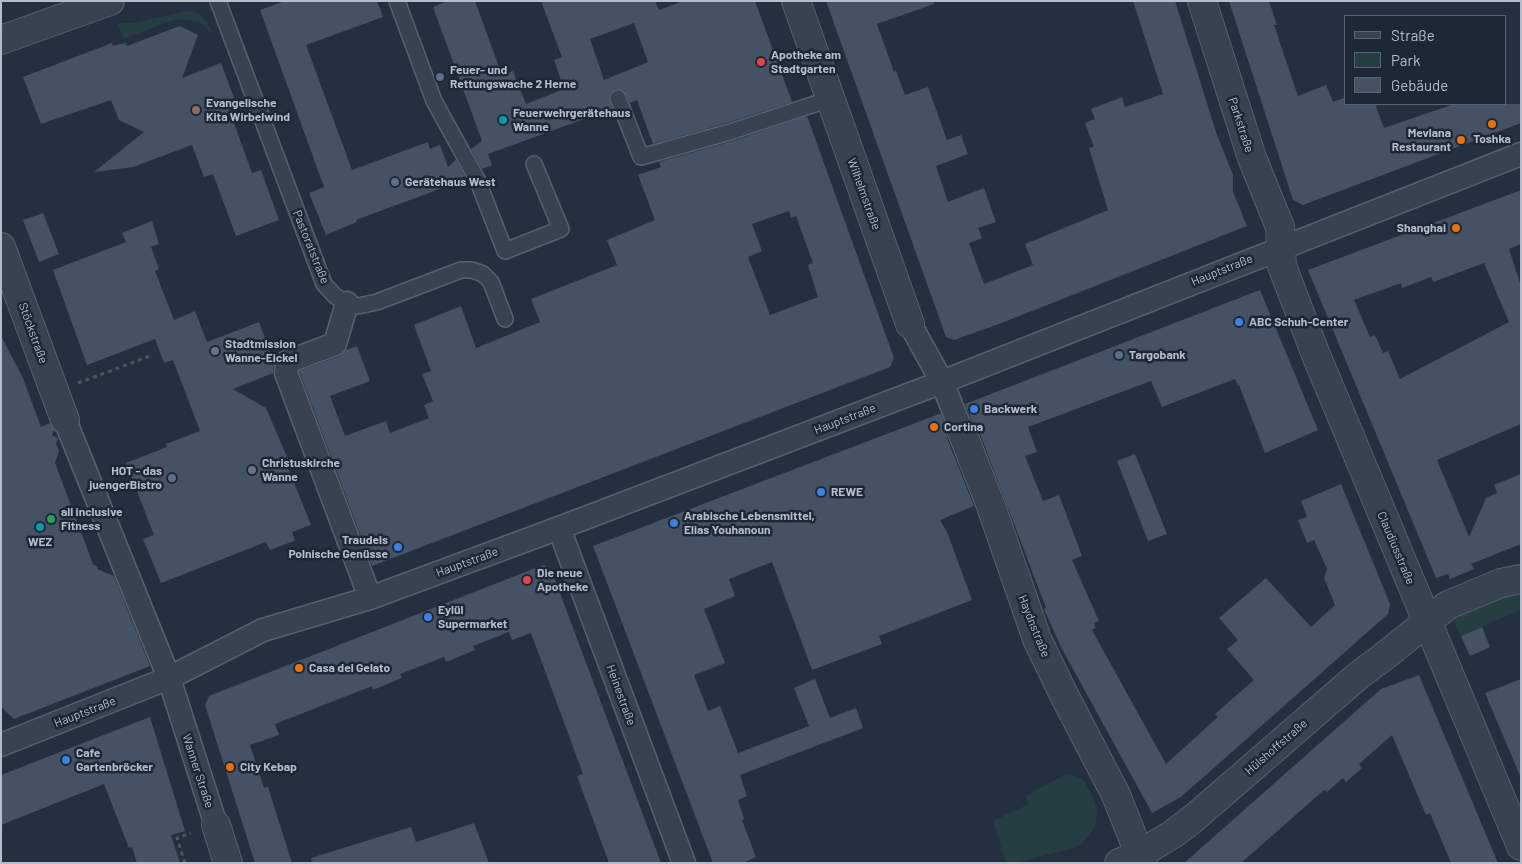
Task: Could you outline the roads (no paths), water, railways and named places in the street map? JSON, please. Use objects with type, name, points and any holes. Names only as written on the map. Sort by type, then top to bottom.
[{"type":"street","points":[[1,40],[110,1]]},
{"type":"street","name":"Wilhelmstraße","points":[[796,1],[910,324],[942,382]]},
{"type":"street","name":"Parkstraße","points":[[1202,1],[1252,158],[1280,227],[1281,247]]},
{"type":"street","name":"Hauptstraße","points":[[1,745],[169,678],[263,630],[370,598],[559,528],[942,382],[1521,154]]},
{"type":"street","name":"Claudiusstraße","points":[[1281,247],[1282,266],[1316,355],[1521,846]]},
{"type":"street","name":"Stöckstraße","points":[[3,257],[65,420]]},
{"type":"street","points":[[347,303],[334,344],[287,362],[286,373],[370,598]]},
{"type":"street","name":"Haydnstraße","points":[[942,382],[991,506],[1037,638],[1119,801],[1134,860]]},
{"type":"street","points":[[65,420],[169,678]]},
{"type":"street","name":"Heinestraße","points":[[559,528],[684,863]]},
{"type":"street","name":"Hülshoffstraße","points":[[1134,860],[1194,818],[1359,675],[1448,605],[1501,583],[1521,579]]},
{"type":"street","name":"Wanner Straße","points":[[169,678],[228,863]]},
{"type":"lane","name":"Pastoratstraße","points":[[218,1],[324,284],[335,296],[347,303]]},
{"type":"lane","points":[[397,1],[434,101],[477,178],[505,251],[561,228],[534,164]]},
{"type":"lane","points":[[618,98],[641,157],[730,132],[830,99]]},
{"type":"lane","points":[[347,303],[358,306],[377,302],[461,270],[472,270],[483,274],[491,282],[505,319]]},
{"type":"place","name":"Apotheke am Stadtgarten","points":[[761,62]]},
{"type":"place","name":"Feuer- und Rettungswache 2 Herne","points":[[440,77]]},
{"type":"place","name":"Evangelische Kita Wirbelwind","points":[[196,110]]},
{"type":"place","name":"Feuerwehrgerätehaus Wanne","points":[[503,120]]},
{"type":"place","name":"Toshka","points":[[1492,124]]},
{"type":"place","name":"Mevlana Restaurant","points":[[1461,140]]},
{"type":"place","name":"Gerätehaus West","points":[[395,182]]},
{"type":"place","name":"Shanghai","points":[[1456,228]]},
{"type":"place","name":"ABC Schuh-Center","points":[[1239,322]]},
{"type":"place","name":"Stadtmission Wanne-Eickel","points":[[215,351]]},
{"type":"place","name":"Targobank","points":[[1119,355]]},
{"type":"place","name":"Backwerk","points":[[974,409]]},
{"type":"place","name":"Cortina","points":[[934,427]]},
{"type":"place","name":"Christuskirche Wanne","points":[[252,470]]},
{"type":"place","name":"HOT - das juengerBistro","points":[[172,478]]},
{"type":"place","name":"REWE","points":[[821,492]]},
{"type":"place","name":"all inclusive Fitness","points":[[51,519]]},
{"type":"place","name":"Arabische Lebensmittel, Elias Youhanoun","points":[[674,523]]},
{"type":"place","name":"WEZ","points":[[40,527]]},
{"type":"place","name":"Traudels Polnische Genüsse","points":[[398,547]]},
{"type":"place","name":"Die neue Apotheke","points":[[527,580]]},
{"type":"place","name":"Eylül Supermarket","points":[[428,617]]},
{"type":"place","name":"Casa del Gelato","points":[[299,668]]},
{"type":"place","name":"Cafe Gartenbröcker","points":[[66,760]]},
{"type":"place","name":"City Kebap","points":[[230,767]]}]
